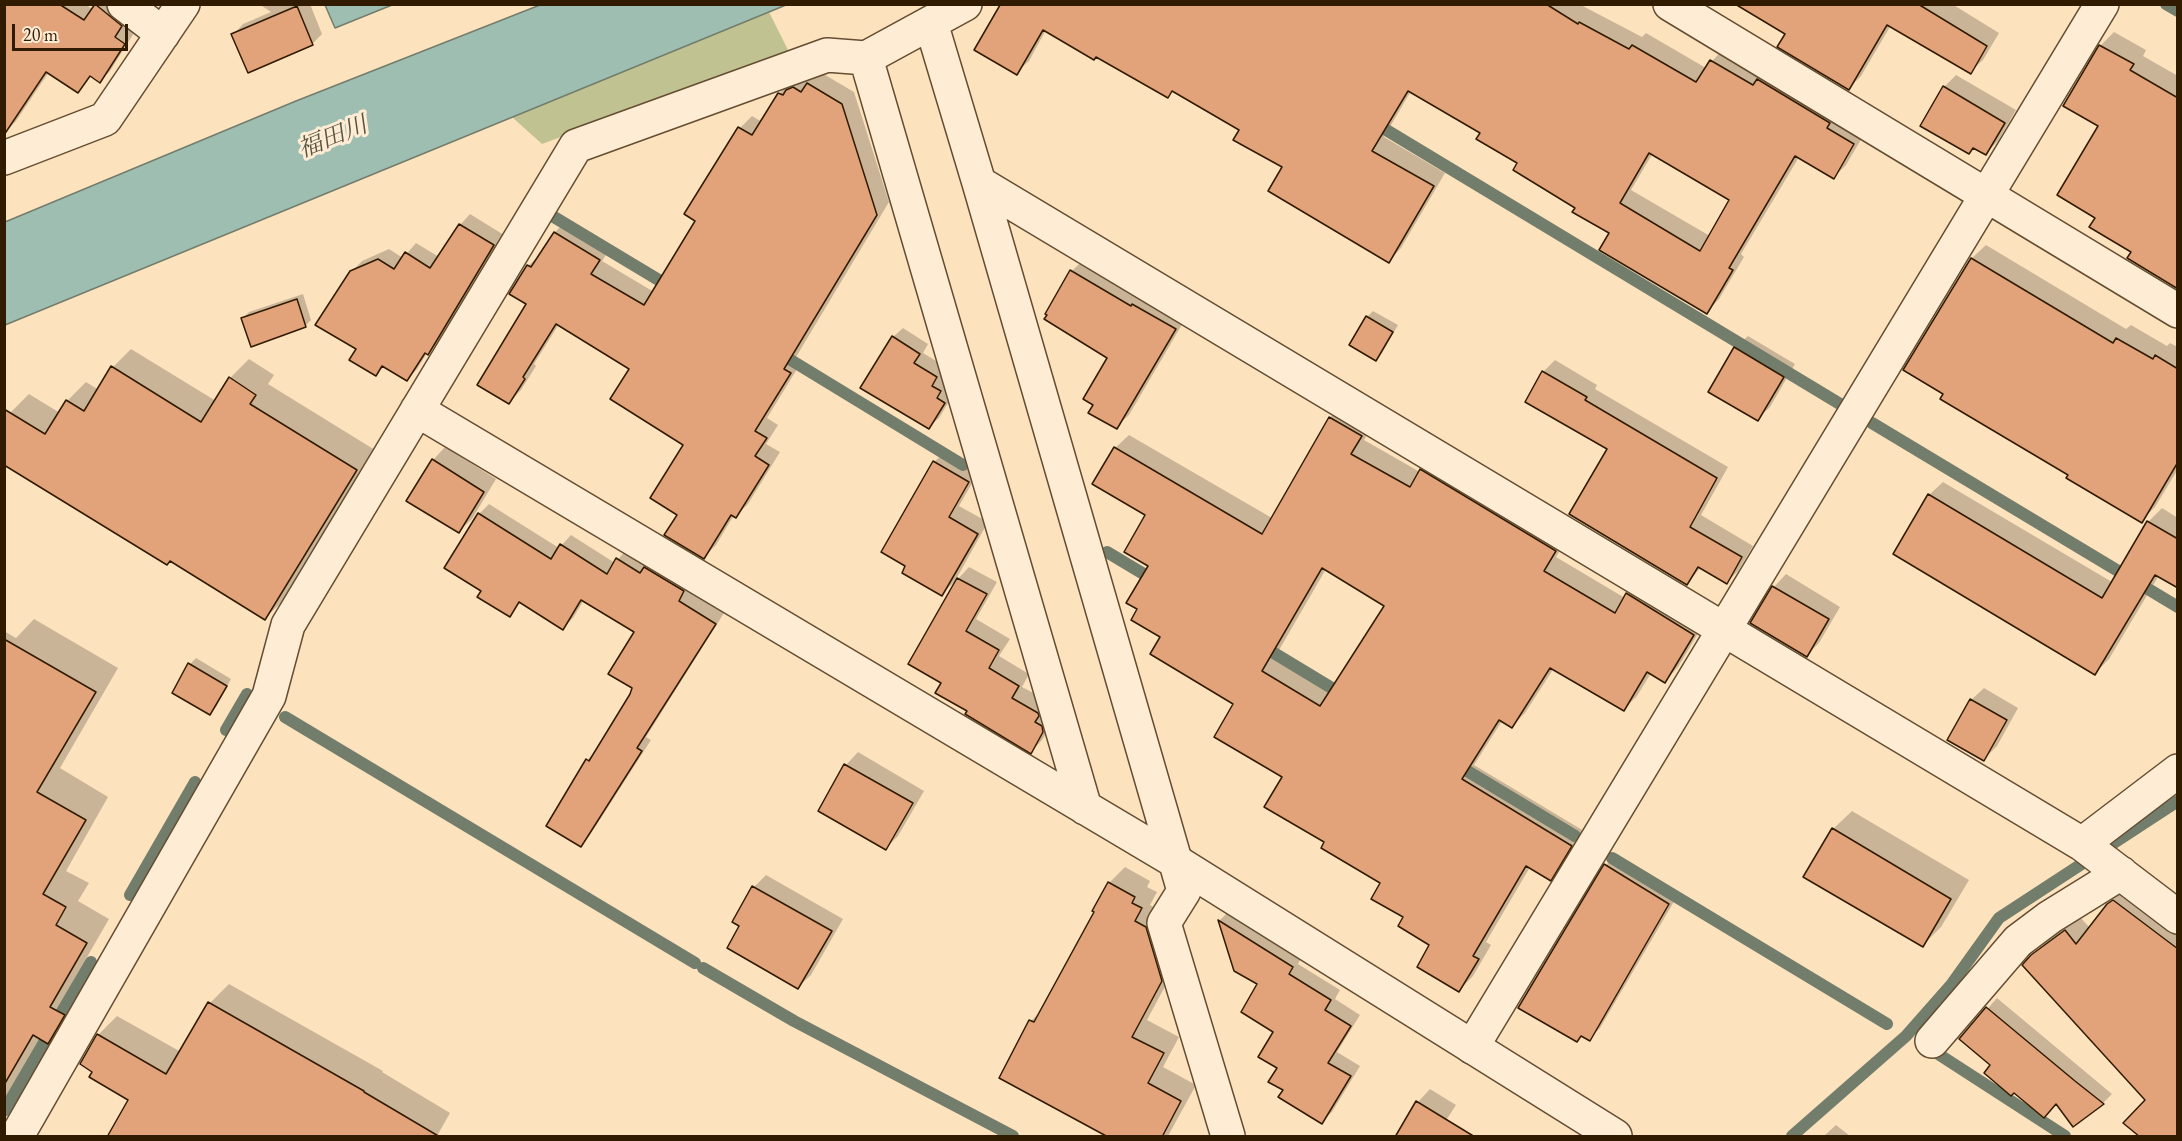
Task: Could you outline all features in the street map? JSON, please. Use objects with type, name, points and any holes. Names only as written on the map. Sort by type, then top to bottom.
[{"type":"street","points":[[124,4],[163,34]]},
{"type":"street","points":[[7,154],[105,119],[183,4]]},
{"type":"street","points":[[17,1137],[269,696],[288,625],[576,146],[827,55],[866,57],[965,4]]},
{"type":"street","points":[[1670,4],[2178,311]]},
{"type":"street","points":[[1472,1047],[2102,4]]},
{"type":"street","points":[[931,23],[1184,891],[1164,923],[1228,1137]]},
{"type":"street","points":[[866,57],[1084,808]]},
{"type":"street","points":[[979,183],[2101,858],[2178,917]]},
{"type":"street","points":[[417,410],[1084,808],[1129,832],[1615,1137]]},
{"type":"street","points":[[1932,1041],[2018,941],[2050,918],[2178,771]]},
{"type":"green space","points":[[769,12],[789,52],[542,144],[512,117]]},
{"type":"water","points":[[325,5],[392,5],[335,28]]},
{"type":"water","name":"福田川","points":[[540,5],[786,5],[5,325],[5,222],[296,101]]},
{"type":"building","points":[[4,4],[59,4],[84,20],[95,4],[122,26],[115,37],[125,44],[100,83],[90,76],[78,93],[46,72],[4,135]]},
{"type":"building","points":[[998,4],[1546,4],[1578,24],[1579,22],[1629,49],[1632,45],[1696,82],[1710,60],[1753,85],[1757,79],[1830,123],[1827,128],[1854,144],[1834,179],[1795,156],[1729,268],[1733,270],[1707,314],[1599,250],[1609,233],[1572,212],[1575,208],[1513,170],[1517,163],[1476,139],[1480,133],[1408,91],[1372,151],[1434,186],[1389,263],[1268,191],[1282,167],[1233,140],[1239,130],[1172,91],[1168,98],[1096,57],[1094,60],[1043,30],[1017,75],[974,50],[1000,5]],"holes":[[[1649,153],[1729,200],[1700,251],[1620,203]]]},
{"type":"building","points":[[1735,4],[1918,4],[1987,46],[1971,74],[1887,25],[1849,90],[1777,47],[1785,34]]},
{"type":"building","points":[[297,6],[313,45],[248,73],[231,34]]},
{"type":"building","points":[[2099,45],[2134,64],[2130,70],[2178,98],[2178,289],[2127,258],[2131,252],[2089,227],[2095,218],[2057,195],[2098,126],[2063,106]]},
{"type":"building","points":[[807,83],[842,104],[877,215],[784,369],[791,373],[755,431],[767,438],[755,456],[769,465],[736,518],[731,515],[704,559],[664,535],[677,515],[650,498],[683,445],[610,399],[629,369],[556,324],[509,404],[477,385],[526,304],[509,294],[527,265],[531,267],[554,232],[600,260],[591,274],[644,305],[695,221],[684,214],[738,127],[752,135],[778,93],[783,95],[786,90],[793,87],[801,92]]},
{"type":"building","points":[[1943,86],[2005,123],[1986,155],[1973,148],[1969,154],[1920,126]]},
{"type":"building","points":[[459,224],[494,245],[428,355],[425,353],[407,381],[382,366],[376,376],[349,360],[356,349],[315,325],[350,271],[378,259],[394,269],[405,252],[430,268]]},
{"type":"building","points":[[1971,258],[2113,343],[2116,338],[2153,359],[2155,355],[2178,369],[2178,462],[2142,523],[2066,478],[2068,475],[1940,399],[1943,394],[1903,370]]},
{"type":"building","points":[[1070,270],[1176,329],[1117,429],[1088,413],[1093,405],[1083,399],[1107,358],[1044,319]]},
{"type":"building","points":[[297,299],[306,327],[251,347],[241,318]]},
{"type":"building","points":[[1366,316],[1393,332],[1376,361],[1349,345]]},
{"type":"building","points":[[892,336],[920,354],[914,363],[937,377],[932,386],[941,391],[937,398],[945,403],[929,429],[860,388]]},
{"type":"building","points":[[1734,347],[1784,377],[1758,421],[1708,392]]},
{"type":"building","points":[[111,366],[201,422],[229,377],[256,395],[250,404],[357,470],[265,620],[170,561],[167,565],[4,465],[4,409],[45,434],[66,400],[84,411]]},
{"type":"building","points":[[1542,371],[1587,397],[1585,400],[1717,478],[1690,527],[1742,557],[1727,584],[1698,567],[1687,585],[1569,514],[1607,449],[1525,402]]},
{"type":"building","points":[[1329,417],[1362,436],[1351,454],[1410,487],[1420,469],[1556,551],[1544,571],[1615,613],[1626,593],[1694,635],[1665,683],[1647,672],[1624,711],[1550,668],[1512,728],[1499,720],[1462,779],[1572,846],[1551,881],[1526,866],[1473,956],[1479,959],[1459,992],[1417,967],[1429,945],[1398,926],[1403,917],[1371,899],[1380,883],[1321,848],[1324,842],[1264,807],[1282,777],[1214,737],[1233,704],[1150,654],[1160,637],[1131,620],[1137,609],[1126,603],[1148,566],[1124,552],[1145,515],[1092,484],[1114,447],[1262,534]],"holes":[[[1322,568],[1384,606],[1320,706],[1262,671]]]},
{"type":"building","points":[[432,459],[484,492],[459,533],[406,501]]},
{"type":"building","points":[[933,461],[969,482],[949,517],[978,534],[942,596],[902,573],[905,566],[881,552]]},
{"type":"building","points":[[1928,494],[2102,598],[2147,521],[2178,539],[2178,588],[2155,575],[2095,675],[1893,554]]},
{"type":"building","points":[[478,513],[551,559],[560,544],[607,574],[616,558],[640,573],[644,567],[684,591],[679,601],[716,624],[637,748],[642,751],[581,847],[546,826],[586,759],[589,761],[630,694],[632,688],[608,674],[634,632],[581,600],[563,630],[519,602],[510,617],[477,597],[481,591],[444,568]]},
{"type":"building","points":[[957,578],[987,594],[966,631],[999,650],[989,668],[1019,686],[1012,698],[1038,713],[1039,716],[1035,722],[1042,726],[1043,732],[1031,754],[965,714],[967,711],[935,693],[941,683],[908,664]]},
{"type":"building","points":[[1772,586],[1829,619],[1807,657],[1750,623]]},
{"type":"building","points":[[4,639],[96,692],[37,792],[86,820],[43,894],[66,907],[56,925],[87,943],[50,1007],[65,1015],[48,1044],[33,1035],[4,1085]]},
{"type":"building","points":[[188,663],[227,686],[210,715],[172,693]]},
{"type":"building","points":[[1970,699],[2007,720],[1984,761],[1947,740]]},
{"type":"building","points":[[844,764],[913,803],[886,850],[818,811]]},
{"type":"building","points":[[1832,828],[1951,899],[1923,947],[1803,877]]},
{"type":"building","points":[[1604,864],[1669,904],[1590,1041],[1581,1036],[1577,1042],[1518,1008]]},
{"type":"building","points":[[1108,882],[1135,897],[1132,903],[1142,908],[1135,921],[1146,927],[1162,981],[1132,1037],[1164,1053],[1148,1083],[1181,1101],[1162,1137],[1108,1137],[999,1078],[1029,1020],[1034,1022]]},
{"type":"building","points":[[752,886],[832,931],[798,989],[727,948],[739,926],[732,922]]},
{"type":"building","points":[[2113,900],[2178,949],[2178,1137],[2140,1137],[2123,1123],[2145,1100],[2022,965],[2031,955],[2065,930],[2076,944],[2107,904]]},
{"type":"building","points":[[1218,920],[1293,967],[1289,974],[1331,1000],[1325,1010],[1351,1026],[1328,1063],[1351,1076],[1322,1124],[1278,1097],[1283,1090],[1268,1082],[1277,1068],[1258,1057],[1273,1032],[1241,1012],[1257,984],[1234,971]]},
{"type":"building","points":[[208,1002],[440,1137],[107,1137],[128,1100],[89,1077],[92,1072],[80,1064],[97,1034],[166,1074]]},
{"type":"building","points":[[1986,1007],[2104,1104],[2073,1127],[2056,1104],[2044,1118],[2014,1093],[2011,1096],[1984,1073],[1990,1065],[1959,1039]]},
{"type":"building","points":[[1416,1101],[1475,1137],[1395,1137]]},
{"type":"waterway","points":[[2166,4],[2178,11]]},
{"type":"waterway","points":[[1373,122],[1840,404]]},
{"type":"waterway","points":[[549,214],[672,288]]},
{"type":"waterway","points":[[776,351],[963,465]]},
{"type":"waterway","points":[[1872,423],[2178,607]]},
{"type":"waterway","points":[[1107,552],[1157,582]]},
{"type":"waterway","points":[[1259,644],[1345,696]]},
{"type":"waterway","points":[[226,730],[247,694]]},
{"type":"waterway","points":[[285,717],[695,963]]},
{"type":"waterway","points":[[1454,763],[1575,836]]},
{"type":"waterway","points":[[130,895],[195,782]]},
{"type":"waterway","points":[[1792,1136],[1906,1036],[1951,985],[1999,918],[2178,801]]},
{"type":"waterway","points":[[1612,858],[1887,1024]]},
{"type":"waterway","points":[[4,1111],[91,962]]},
{"type":"waterway","points":[[703,968],[794,1021],[1013,1136]]},
{"type":"waterway","points":[[1932,1050],[2065,1136]]}]
